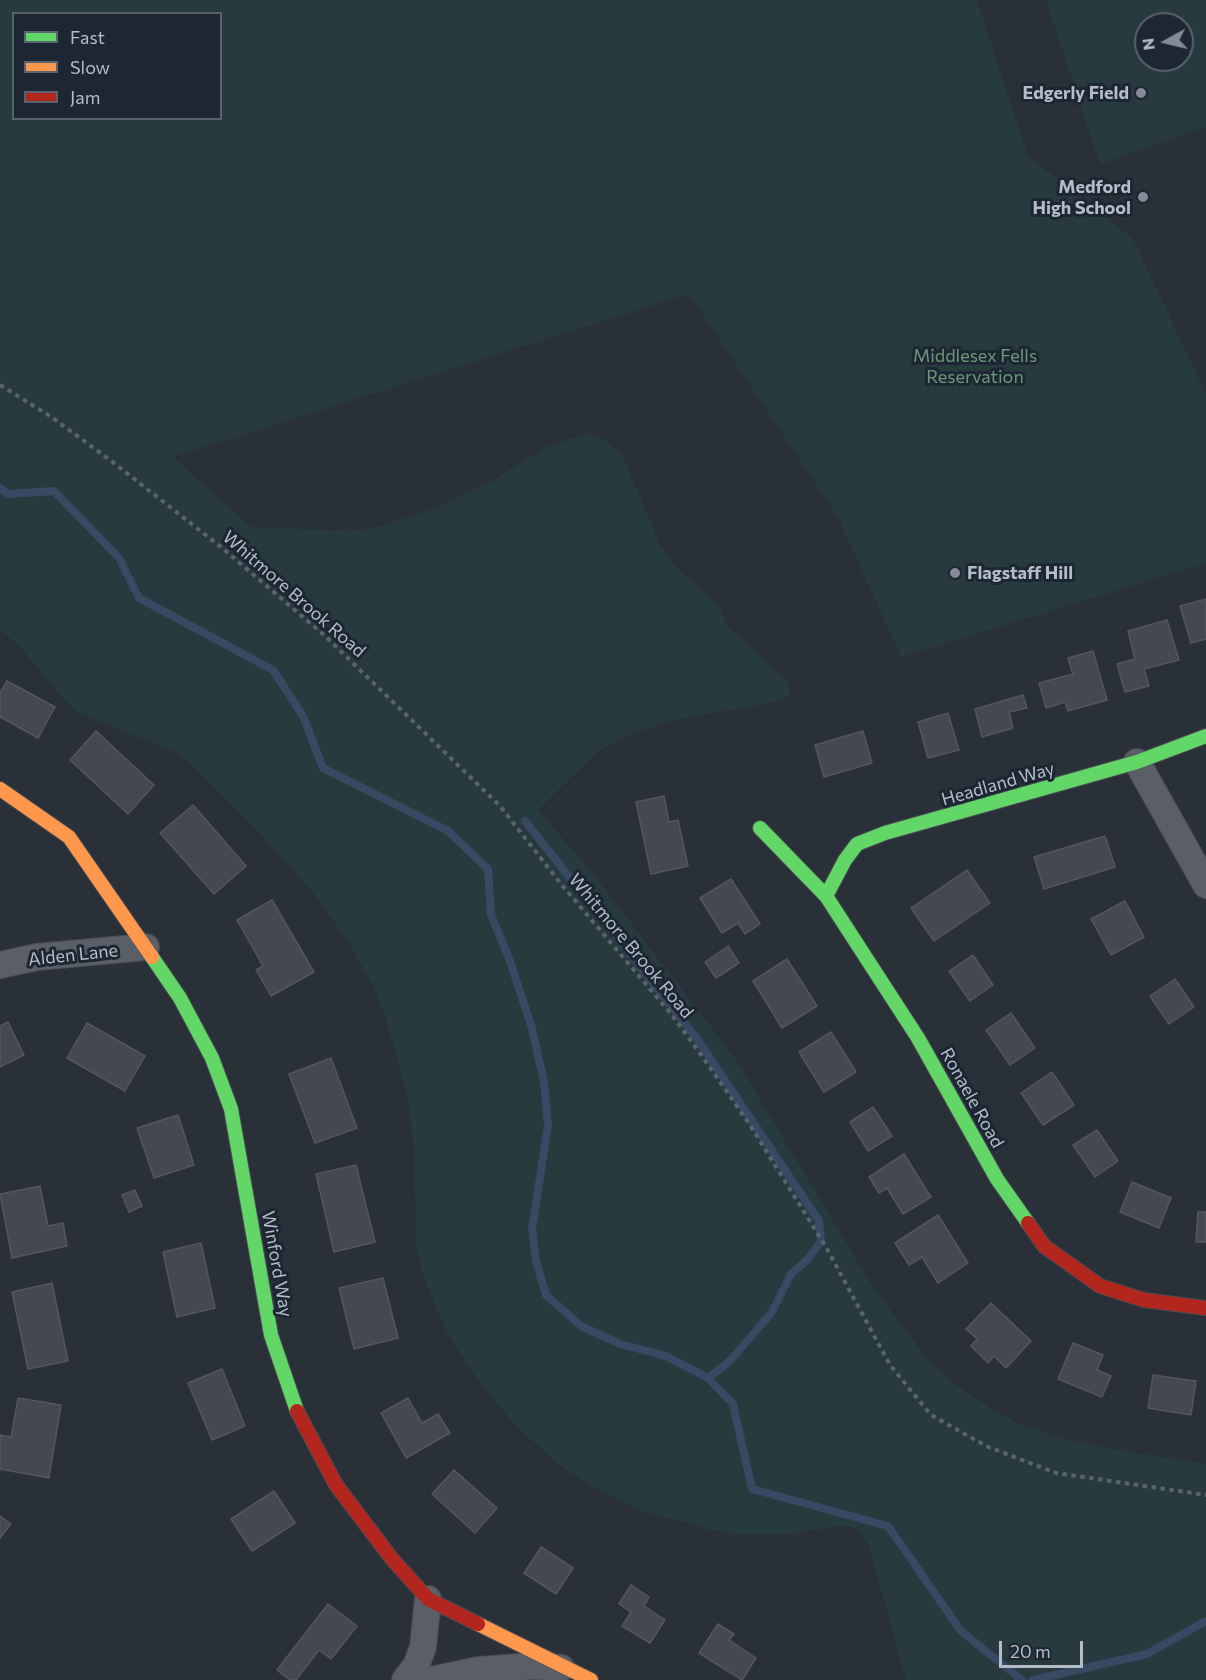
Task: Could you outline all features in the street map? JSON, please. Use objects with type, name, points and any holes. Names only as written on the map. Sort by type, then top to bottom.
[{"type":"street","name":"Headland Way","points":[[826,896],[845,860],[857,844],[885,833],[1137,762],[1206,736]]},
{"type":"street","points":[[1137,762],[1206,885]]},
{"type":"street","name":"Winford Way","points":[[0,789],[69,837],[180,998],[212,1058],[231,1108],[271,1335],[299,1416],[336,1485],[392,1559],[428,1599],[591,1680]]},
{"type":"street","name":"Ronaele Road","points":[[760,828],[826,896],[918,1038],[997,1179],[1044,1246],[1100,1286],[1144,1300],[1206,1308]]},
{"type":"street","name":"Alden Lane","points":[[0,965],[37,957],[146,947]]},
{"type":"street","points":[[405,1680],[416,1666],[423,1647],[428,1599]]},
{"type":"street","points":[[431,1680],[479,1670],[534,1666],[567,1669]]},
{"type":"path","name":"Whitmore Brook Road","points":[[0,385],[50,416],[110,460],[220,547],[324,635],[500,806],[561,884],[672,1015],[750,1125],[814,1232],[826,1247],[890,1365],[932,1415],[986,1446],[1056,1473],[1206,1495]]},
{"type":"green space","name":"Middlesex Fells Reservation","points":[[0,0],[977,0],[1028,156],[1133,239],[1206,394],[1206,563],[901,657],[839,519],[689,294],[173,457],[251,527],[353,531],[379,526],[430,510],[490,482],[545,448],[569,439],[591,434],[604,439],[621,453],[661,546],[673,564],[718,605],[728,626],[789,683],[790,689],[788,697],[780,701],[669,721],[623,738],[597,752],[538,810],[595,876],[738,1062],[871,1284],[929,1361],[952,1382],[989,1407],[1020,1424],[1062,1438],[1106,1448],[1206,1464],[1206,1680],[906,1680],[869,1546],[857,1530],[845,1525],[790,1534],[735,1534],[707,1529],[639,1510],[597,1489],[558,1464],[514,1424],[470,1369],[446,1331],[422,1273],[416,1241],[414,1144],[407,1095],[386,1018],[372,984],[351,946],[311,890],[193,766],[179,754],[76,711],[22,649],[0,629]]},
{"type":"green space","name":"Edgerly Field","points":[[1046,0],[1206,0],[1206,127],[1100,164]]},
{"type":"building","points":[[1206,599],[1206,639],[1191,643],[1180,606]]},
{"type":"building","points":[[1167,620],[1179,660],[1144,669],[1149,686],[1125,692],[1117,664],[1135,659],[1128,631]]},
{"type":"building","points":[[1093,651],[1107,700],[1068,711],[1065,702],[1046,708],[1039,683],[1073,674],[1068,658]]},
{"type":"building","points":[[7,681],[55,707],[38,738],[0,717],[0,693]]},
{"type":"building","points":[[1023,695],[1027,708],[1009,712],[1013,728],[982,737],[975,709]]},
{"type":"building","points":[[948,713],[959,750],[928,758],[918,722]]},
{"type":"building","points":[[96,731],[154,785],[128,814],[70,760]]},
{"type":"building","points":[[863,731],[872,763],[824,777],[815,745]]},
{"type":"building","points":[[664,796],[669,822],[678,820],[688,866],[651,874],[636,802]]},
{"type":"building","points":[[193,805],[246,866],[214,894],[160,833]]},
{"type":"building","points":[[1105,836],[1115,867],[1044,889],[1034,857]]},
{"type":"building","points":[[967,870],[990,903],[934,941],[911,908]]},
{"type":"building","points":[[731,879],[760,924],[745,934],[738,923],[722,933],[700,898]]},
{"type":"building","points":[[272,900],[314,972],[271,996],[256,970],[263,966],[237,920]]},
{"type":"building","points":[[1125,901],[1144,937],[1111,955],[1091,919]]},
{"type":"building","points":[[728,946],[739,963],[716,978],[705,962]]},
{"type":"building","points":[[973,955],[993,985],[970,1001],[949,971]]},
{"type":"building","points":[[787,959],[817,1006],[782,1028],[753,981]]},
{"type":"building","points":[[1175,979],[1194,1007],[1169,1024],[1150,996]]},
{"type":"building","points":[[1011,1013],[1035,1048],[1010,1065],[986,1030]]},
{"type":"building","points":[[8,1022],[24,1055],[0,1067],[0,1026]]},
{"type":"building","points":[[87,1023],[145,1056],[125,1091],[67,1058]]},
{"type":"building","points":[[831,1032],[856,1072],[824,1092],[799,1052]]},
{"type":"building","points":[[331,1058],[357,1128],[315,1143],[289,1074]]},
{"type":"building","points":[[1052,1072],[1074,1105],[1043,1125],[1021,1093]]},
{"type":"building","points":[[873,1107],[892,1136],[868,1151],[850,1122]]},
{"type":"building","points":[[178,1115],[194,1165],[154,1178],[137,1128]]},
{"type":"building","points":[[1097,1130],[1118,1161],[1095,1177],[1073,1145]]},
{"type":"building","points":[[904,1154],[931,1197],[903,1214],[887,1188],[879,1193],[869,1177]]},
{"type":"building","points":[[356,1165],[375,1242],[334,1252],[316,1174]]},
{"type":"building","points":[[1132,1182],[1171,1198],[1159,1228],[1120,1212]]},
{"type":"building","points":[[40,1186],[48,1226],[63,1223],[67,1246],[12,1258],[0,1194]]},
{"type":"building","points":[[135,1190],[142,1206],[129,1212],[122,1195]]},
{"type":"building","points":[[1198,1212],[1206,1212],[1206,1242],[1196,1242]]},
{"type":"building","points":[[938,1215],[968,1263],[938,1283],[922,1257],[909,1265],[895,1243]]},
{"type":"building","points":[[201,1243],[215,1308],[177,1317],[163,1252]]},
{"type":"building","points":[[383,1278],[398,1338],[354,1349],[339,1288]]},
{"type":"building","points":[[52,1283],[68,1361],[28,1369],[12,1292]]},
{"type":"building","points":[[991,1303],[1031,1341],[1006,1368],[994,1356],[988,1363],[971,1346],[977,1339],[966,1329]]},
{"type":"building","points":[[1073,1343],[1103,1355],[1097,1370],[1111,1376],[1102,1397],[1058,1379]]},
{"type":"building","points":[[222,1369],[245,1426],[212,1440],[188,1383]]},
{"type":"building","points":[[1153,1375],[1196,1381],[1191,1415],[1148,1408]]},
{"type":"building","points":[[18,1398],[61,1405],[49,1478],[0,1469],[0,1435],[11,1437]]},
{"type":"building","points":[[408,1398],[422,1423],[438,1414],[450,1433],[406,1458],[381,1413]]},
{"type":"building","points":[[454,1470],[497,1508],[475,1533],[432,1494]]},
{"type":"building","points":[[274,1491],[295,1523],[252,1551],[231,1519]]},
{"type":"building","points":[[0,1516],[11,1524],[0,1538]]},
{"type":"building","points":[[541,1547],[573,1568],[556,1594],[524,1573]]},
{"type":"building","points":[[631,1585],[649,1597],[644,1606],[665,1620],[650,1643],[622,1626],[631,1612],[619,1604]]},
{"type":"building","points":[[328,1604],[357,1626],[331,1659],[319,1650],[296,1680],[290,1680],[277,1670]]},
{"type":"building","points":[[718,1624],[734,1634],[729,1640],[756,1658],[742,1680],[699,1653]]},
{"type":"waterway","points":[[0,488],[8,494],[54,491],[119,558],[139,598],[273,670],[303,716],[323,768],[448,831],[488,869],[491,915],[509,958],[531,1025],[544,1082],[548,1125],[532,1229],[536,1261],[546,1295],[581,1326],[620,1344],[666,1356],[708,1378],[733,1404],[752,1489],[888,1526],[961,1631],[1022,1680]]},
{"type":"waterway","points":[[525,821],[698,1040],[819,1221],[821,1241],[807,1260],[791,1274],[772,1312],[730,1361],[708,1378]]},
{"type":"waterway","points":[[1033,1680],[1147,1654],[1206,1621]]},
{"type":"traffic: fast","points":[[826,896],[845,860],[857,844],[885,833],[1137,762],[1206,736]]},
{"type":"traffic: fast","points":[[760,828],[826,896],[918,1038],[997,1179],[1028,1223]]},
{"type":"traffic: fast","points":[[152,957],[180,998],[212,1058],[231,1109],[271,1335],[297,1411]]},
{"type":"traffic: slow","points":[[0,789],[69,837],[152,957]]},
{"type":"traffic: slow","points":[[478,1624],[591,1680]]},
{"type":"traffic: jam","points":[[1028,1223],[1044,1246],[1100,1286],[1144,1300],[1206,1308]]},
{"type":"traffic: jam","points":[[297,1411],[336,1485],[392,1559],[428,1599],[478,1624]]},
{"type":"place","name":"Edgerly Field","points":[[1141,93]]},
{"type":"place","name":"Medford High School","points":[[1143,197]]},
{"type":"place","name":"Flagstaff Hill","points":[[955,573]]}]
